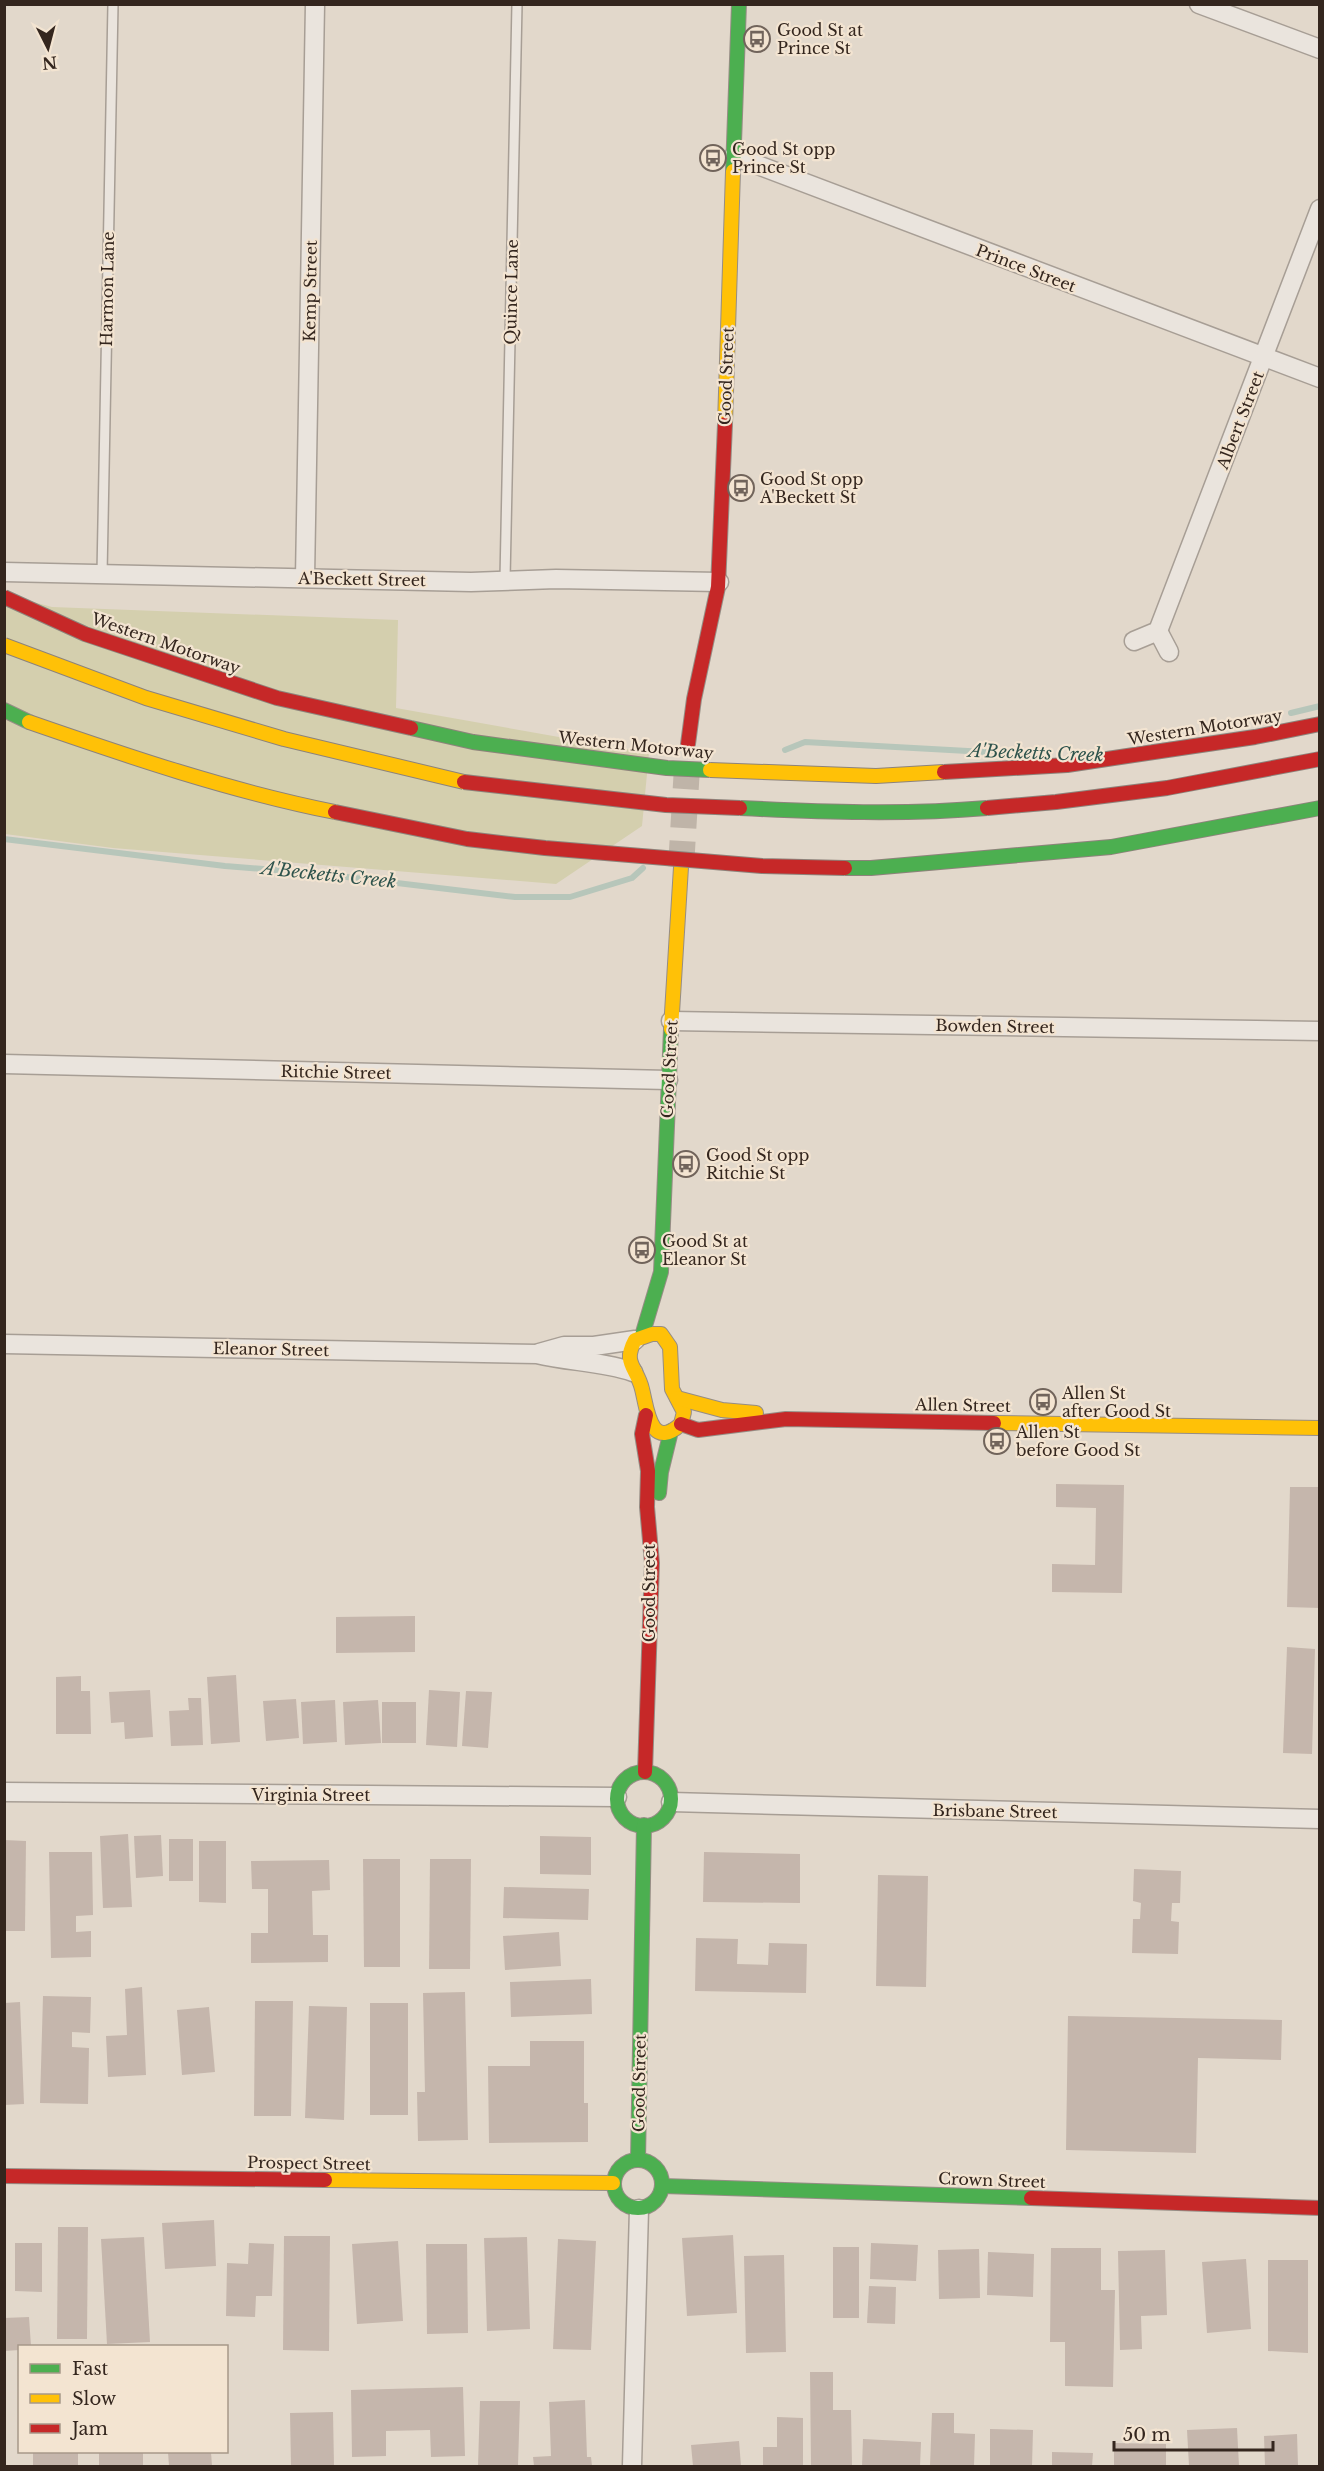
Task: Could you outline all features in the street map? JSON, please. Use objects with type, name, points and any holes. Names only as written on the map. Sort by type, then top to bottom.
[{"type":"main road","name":"Good Street","points":[[688,744],[702,656],[719,582],[739,4]]},
{"type":"main road","name":"Western Motorway","points":[[4,597],[85,634],[277,698],[473,742],[667,768],[876,776],[1067,765],[1255,737],[1320,724]]},
{"type":"main road","points":[[4,645],[146,698],[284,739],[474,784],[666,805],[818,813],[950,811],[1056,802],[1167,788],[1320,759]]},
{"type":"main road","points":[[4,711],[29,722],[165,769],[299,805],[467,839],[762,867],[871,868],[1111,847],[1320,808]]},
{"type":"main road","name":"Good Street","points":[[667,1298],[661,1272],[668,1080],[681,867]]},
{"type":"main road","name":"Good Street","points":[[645,1772],[652,1563],[647,1507],[648,1471],[642,1434],[646,1415],[642,1386],[633,1372],[628,1355],[639,1338],[661,1272]]},
{"type":"main road","points":[[652,1563],[661,1472],[684,1412],[672,1389],[670,1379],[672,1362],[669,1325]]},
{"type":"main road","points":[[639,1338],[661,1334],[670,1347]]},
{"type":"main road","name":"Allen Street","points":[[677,1398],[722,1410],[747,1411],[786,1419]]},
{"type":"main road","points":[[646,1415],[651,1425],[659,1431],[676,1428]]},
{"type":"main road","name":"Allen Street","points":[[676,1428],[699,1430],[786,1419],[1320,1428]]},
{"type":"main road","points":[[645,1772],[662,1778],[670,1793],[671,1802],[662,1819],[644,1826],[628,1820],[618,1806],[617,1797],[619,1789],[630,1776],[645,1772]]},
{"type":"main road","name":"Good Street","points":[[638,2160],[644,1826]]},
{"type":"main road","points":[[638,2160],[653,2165],[662,2178],[663,2186],[655,2202],[639,2209],[631,2208],[618,2199],[614,2183],[618,2169],[624,2164],[638,2160]]},
{"type":"main road","name":"Prospect Street","points":[[4,2176],[614,2183]]},
{"type":"main road","name":"Crown Street","points":[[663,2186],[1320,2208]]},
{"type":"street","name":"Kemp Street","points":[[305,578],[315,4]]},
{"type":"street","points":[[1199,4],[1320,49]]},
{"type":"street","name":"Prince Street","points":[[734,156],[1320,378]]},
{"type":"street","name":"Albert Street","points":[[1158,631],[1320,209]]},
{"type":"street","name":"A'Beckett Street","points":[[4,572],[471,582],[505,579],[719,582]]},
{"type":"street","points":[[1134,641],[1158,631],[1169,652]]},
{"type":"street","name":"Bowden Street","points":[[671,1021],[1320,1031]]},
{"type":"street","name":"Ritchie Street","points":[[4,1064],[668,1080]]},
{"type":"street","name":"Eleanor Street","points":[[537,1354],[564,1346],[594,1346],[639,1338]]},
{"type":"street","name":"Eleanor Street","points":[[4,1344],[537,1354],[565,1361],[612,1365],[633,1372]]},
{"type":"street","name":"Virginia Street","points":[[4,1792],[617,1797]]},
{"type":"street","name":"Brisbane Street","points":[[671,1802],[1320,1819]]},
{"type":"street","points":[[632,2466],[639,2209]]},
{"type":"lane","name":"Harmon Lane","points":[[102,574],[113,4]]},
{"type":"lane","name":"Quince Lane","points":[[505,579],[516,4]]},
{"type":"shaded area","points":[[4,594],[52,607],[398,620],[396,708],[649,753],[642,826],[556,884],[113,848],[5,834]]},
{"type":"building","points":[[1056,1484],[1124,1485],[1122,1593],[1052,1592],[1052,1564],[1095,1565],[1096,1508],[1056,1507]]},
{"type":"building","points":[[1290,1487],[1320,1487],[1320,1608],[1287,1607]]},
{"type":"building","points":[[415,1616],[415,1652],[336,1653],[336,1617]]},
{"type":"building","points":[[1287,1647],[1315,1649],[1312,1754],[1283,1753]]},
{"type":"building","points":[[236,1675],[240,1742],[211,1744],[207,1677]]},
{"type":"building","points":[[81,1676],[81,1691],[90,1691],[91,1734],[56,1734],[56,1677]]},
{"type":"building","points":[[150,1690],[153,1737],[125,1739],[124,1722],[111,1723],[109,1692]]},
{"type":"building","points":[[429,1690],[460,1692],[457,1747],[426,1745]]},
{"type":"building","points":[[466,1691],[492,1692],[488,1748],[462,1746]]},
{"type":"building","points":[[188,1698],[201,1698],[203,1745],[171,1746],[169,1711],[189,1710]]},
{"type":"building","points":[[296,1699],[299,1738],[266,1741],[263,1701]]},
{"type":"building","points":[[335,1700],[337,1742],[303,1744],[301,1702]]},
{"type":"building","points":[[378,1700],[381,1743],[345,1745],[343,1702]]},
{"type":"building","points":[[382,1702],[416,1702],[416,1743],[382,1743]]},
{"type":"building","points":[[128,1834],[132,1907],[103,1908],[100,1836]]},
{"type":"building","points":[[161,1835],[163,1876],[136,1878],[134,1836]]},
{"type":"building","points":[[540,1836],[591,1837],[591,1875],[540,1874]]},
{"type":"building","points":[[169,1839],[193,1839],[193,1881],[169,1881]]},
{"type":"building","points":[[4,1840],[26,1841],[25,1931],[4,1931]]},
{"type":"building","points":[[199,1841],[226,1841],[226,1903],[199,1902]]},
{"type":"building","points":[[49,1852],[92,1852],[93,1915],[76,1916],[76,1932],[91,1931],[91,1957],[51,1958]]},
{"type":"building","points":[[704,1852],[800,1854],[800,1903],[703,1902]]},
{"type":"building","points":[[363,1859],[400,1859],[400,1967],[364,1967]]},
{"type":"building","points":[[430,1859],[471,1859],[470,1969],[429,1969]]},
{"type":"building","points":[[329,1860],[330,1890],[312,1891],[313,1935],[328,1935],[328,1962],[251,1963],[251,1933],[268,1933],[268,1889],[252,1889],[251,1861]]},
{"type":"building","points":[[1134,1869],[1181,1871],[1180,1903],[1172,1903],[1171,1921],[1179,1922],[1178,1954],[1132,1953],[1133,1919],[1140,1919],[1141,1903],[1133,1901]]},
{"type":"building","points":[[878,1875],[928,1876],[926,1987],[876,1986]]},
{"type":"building","points":[[504,1887],[589,1889],[588,1920],[503,1918]]},
{"type":"building","points":[[559,1932],[561,1966],[505,1970],[503,1936]]},
{"type":"building","points":[[696,1938],[738,1939],[737,1964],[768,1965],[769,1943],[807,1944],[806,1993],[695,1991]]},
{"type":"building","points":[[591,1979],[592,2014],[511,2017],[510,1982]]},
{"type":"building","points":[[142,1987],[146,2075],[108,2077],[106,2036],[127,2035],[125,1989]]},
{"type":"building","points":[[465,1992],[468,2140],[418,2141],[417,2092],[425,2092],[423,1993]]},
{"type":"building","points":[[43,1996],[91,1997],[90,2033],[72,2032],[72,2047],[89,2048],[88,2104],[40,2103]]},
{"type":"building","points":[[255,2001],[293,2001],[291,2116],[254,2116]]},
{"type":"building","points":[[20,2002],[24,2104],[4,2105],[4,2003]]},
{"type":"building","points":[[370,2003],[408,2003],[408,2115],[370,2115]]},
{"type":"building","points":[[309,2006],[347,2007],[344,2120],[305,2118]]},
{"type":"building","points":[[209,2007],[215,2072],[182,2075],[177,2010]]},
{"type":"building","points":[[1068,2016],[1282,2020],[1281,2060],[1198,2058],[1196,2153],[1066,2150]]},
{"type":"building","points":[[530,2041],[584,2041],[584,2103],[588,2103],[588,2142],[489,2143],[488,2066],[530,2066]]},
{"type":"building","points":[[214,2220],[216,2266],[165,2269],[162,2223]]},
{"type":"building","points":[[58,2227],[88,2227],[87,2339],[57,2339]]},
{"type":"building","points":[[733,2235],[737,2313],[687,2316],[682,2238]]},
{"type":"building","points":[[284,2236],[330,2236],[329,2351],[283,2350]]},
{"type":"building","points":[[144,2237],[150,2342],[107,2344],[101,2239]]},
{"type":"building","points":[[527,2237],[530,2329],[487,2331],[484,2238]]},
{"type":"building","points":[[558,2239],[596,2241],[591,2350],[553,2349]]},
{"type":"building","points":[[398,2241],[403,2321],[357,2324],[352,2244]]},
{"type":"building","points":[[15,2243],[42,2243],[42,2292],[15,2291]]},
{"type":"building","points":[[249,2243],[274,2244],[272,2296],[256,2296],[255,2317],[226,2316],[227,2263],[248,2264]]},
{"type":"building","points":[[871,2243],[918,2245],[916,2281],[870,2279]]},
{"type":"building","points":[[426,2244],[467,2244],[468,2333],[427,2334]]},
{"type":"building","points":[[833,2247],[859,2247],[859,2318],[833,2318]]},
{"type":"building","points":[[1051,2248],[1101,2248],[1101,2290],[1115,2290],[1113,2387],[1065,2386],[1065,2342],[1050,2342]]},
{"type":"building","points":[[979,2249],[980,2298],[939,2299],[938,2250]]},
{"type":"building","points":[[1165,2250],[1167,2315],[1141,2316],[1142,2349],[1120,2350],[1118,2251]]},
{"type":"building","points":[[988,2252],[1034,2254],[1033,2297],[987,2295]]},
{"type":"building","points":[[784,2255],[786,2352],[746,2353],[744,2256]]},
{"type":"building","points":[[1246,2259],[1251,2329],[1207,2333],[1202,2262]]},
{"type":"building","points":[[1268,2260],[1308,2260],[1308,2353],[1268,2351]]},
{"type":"building","points":[[869,2286],[896,2287],[895,2324],[867,2323]]},
{"type":"building","points":[[29,2317],[31,2345],[18,2345],[18,2350],[4,2351],[4,2318]]},
{"type":"building","points":[[810,2372],[833,2372],[833,2410],[851,2410],[852,2466],[811,2466]]},
{"type":"building","points":[[463,2387],[465,2456],[431,2457],[430,2430],[386,2431],[386,2456],[352,2457],[351,2390]]},
{"type":"building","points":[[585,2400],[587,2457],[591,2457],[592,2466],[534,2466],[533,2457],[551,2456],[549,2402]]},
{"type":"building","points":[[480,2401],[520,2401],[518,2466],[478,2466]]},
{"type":"building","points":[[333,2412],[334,2466],[291,2466],[290,2413]]},
{"type":"building","points":[[932,2413],[954,2413],[954,2433],[975,2434],[974,2466],[930,2466]]},
{"type":"building","points":[[777,2417],[803,2418],[803,2466],[763,2466],[763,2447],[777,2447]]},
{"type":"building","points":[[1237,2428],[1239,2466],[1189,2466],[1187,2430]]},
{"type":"building","points":[[990,2429],[1033,2430],[1032,2466],[990,2466]]},
{"type":"building","points":[[1297,2434],[1298,2466],[1265,2466],[1264,2436]]},
{"type":"building","points":[[863,2439],[921,2442],[920,2466],[862,2466]]},
{"type":"building","points":[[739,2441],[741,2466],[693,2466],[691,2445]]},
{"type":"building","points":[[1114,2443],[1166,2444],[1166,2466],[1114,2466]]},
{"type":"building","points":[[1052,2452],[1093,2453],[1092,2466],[1052,2466]]},
{"type":"building","points":[[33,2453],[78,2453],[78,2466],[33,2466]]},
{"type":"building","points":[[99,2453],[143,2453],[143,2466],[99,2466]]},
{"type":"building","points":[[168,2453],[211,2453],[212,2466],[169,2466]]},
{"type":"waterway","name":"A'Becketts Creek","points":[[1291,713],[1320,706]]},
{"type":"waterway","name":"A'Becketts Creek","points":[[785,750],[805,742],[1004,753]]},
{"type":"waterway","name":"A'Becketts Creek","points":[[4,839],[225,866],[313,873],[515,897],[570,897],[632,878],[643,868]]},
{"type":"tunnel","points":[[681,867],[688,751]]},
{"type":"traffic: fast","points":[[733,171],[739,4]]},
{"type":"traffic: fast","points":[[4,710],[29,722]]},
{"type":"traffic: fast","points":[[411,728],[473,742],[667,768],[710,770]]},
{"type":"traffic: fast","points":[[740,808],[833,812],[987,808]]},
{"type":"traffic: fast","points":[[845,868],[871,868],[1111,847],[1320,808]]},
{"type":"traffic: fast","points":[[642,1336],[661,1272],[671,1029]]},
{"type":"traffic: fast","points":[[659,1493],[661,1472],[671,1431]]},
{"type":"traffic: fast","points":[[644,1772],[654,1774],[663,1780],[669,1789],[671,1799],[669,1809],[663,1818],[654,1824],[644,1826],[634,1824],[625,1818],[619,1809],[617,1799],[619,1789],[625,1780],[634,1774],[644,1772]]},
{"type":"traffic: fast","points":[[638,2160],[644,1825]]},
{"type":"traffic: fast","points":[[633,2160],[643,2160],[658,2170],[662,2184],[661,2193],[652,2204],[643,2208],[633,2208],[618,2198],[614,2189],[614,2179],[624,2164],[633,2160]]},
{"type":"traffic: fast","points":[[663,2186],[1031,2198]]},
{"type":"traffic: slow","points":[[725,424],[733,171]]},
{"type":"traffic: slow","points":[[4,645],[146,698],[284,739],[464,782]]},
{"type":"traffic: slow","points":[[29,722],[219,784],[335,812]]},
{"type":"traffic: slow","points":[[710,770],[876,776],[944,772]]},
{"type":"traffic: slow","points":[[671,1029],[681,867]]},
{"type":"traffic: slow","points":[[652,1334],[661,1334],[670,1347],[672,1389],[684,1412],[681,1424],[663,1433],[656,1430],[648,1416],[640,1382],[630,1360],[631,1348],[635,1340],[652,1334]]},
{"type":"traffic: slow","points":[[677,1398],[722,1410],[756,1413]]},
{"type":"traffic: slow","points":[[994,1423],[1320,1428]]},
{"type":"traffic: slow","points":[[325,2180],[613,2183]]},
{"type":"traffic: jam","points":[[688,744],[694,699],[718,587],[725,424]]},
{"type":"traffic: jam","points":[[4,597],[85,634],[277,698],[411,728]]},
{"type":"traffic: jam","points":[[944,772],[1067,765],[1255,737],[1320,724]]},
{"type":"traffic: jam","points":[[987,808],[1167,788],[1320,759]]},
{"type":"traffic: jam","points":[[464,782],[666,805],[740,808]]},
{"type":"traffic: jam","points":[[335,812],[467,839],[545,848],[762,866],[845,868]]},
{"type":"traffic: jam","points":[[645,1772],[652,1563],[647,1507],[648,1471],[642,1434],[646,1415]]},
{"type":"traffic: jam","points":[[681,1424],[698,1430],[786,1419],[994,1423]]},
{"type":"traffic: jam","points":[[4,2176],[325,2180]]},
{"type":"traffic: jam","points":[[1031,2198],[1320,2208]]},
{"type":"place","name":"Good St at Prince St","points":[[757,39]]},
{"type":"place","name":"Good St opp Prince St","points":[[713,158]]},
{"type":"place","name":"Good St opp A'Beckett St","points":[[741,488]]},
{"type":"place","name":"Good St opp Ritchie St","points":[[686,1164]]},
{"type":"place","name":"Good St at Eleanor St","points":[[642,1250]]},
{"type":"place","name":"Allen St after Good St","points":[[1043,1402]]},
{"type":"place","name":"Allen St before Good St","points":[[997,1441]]}]
